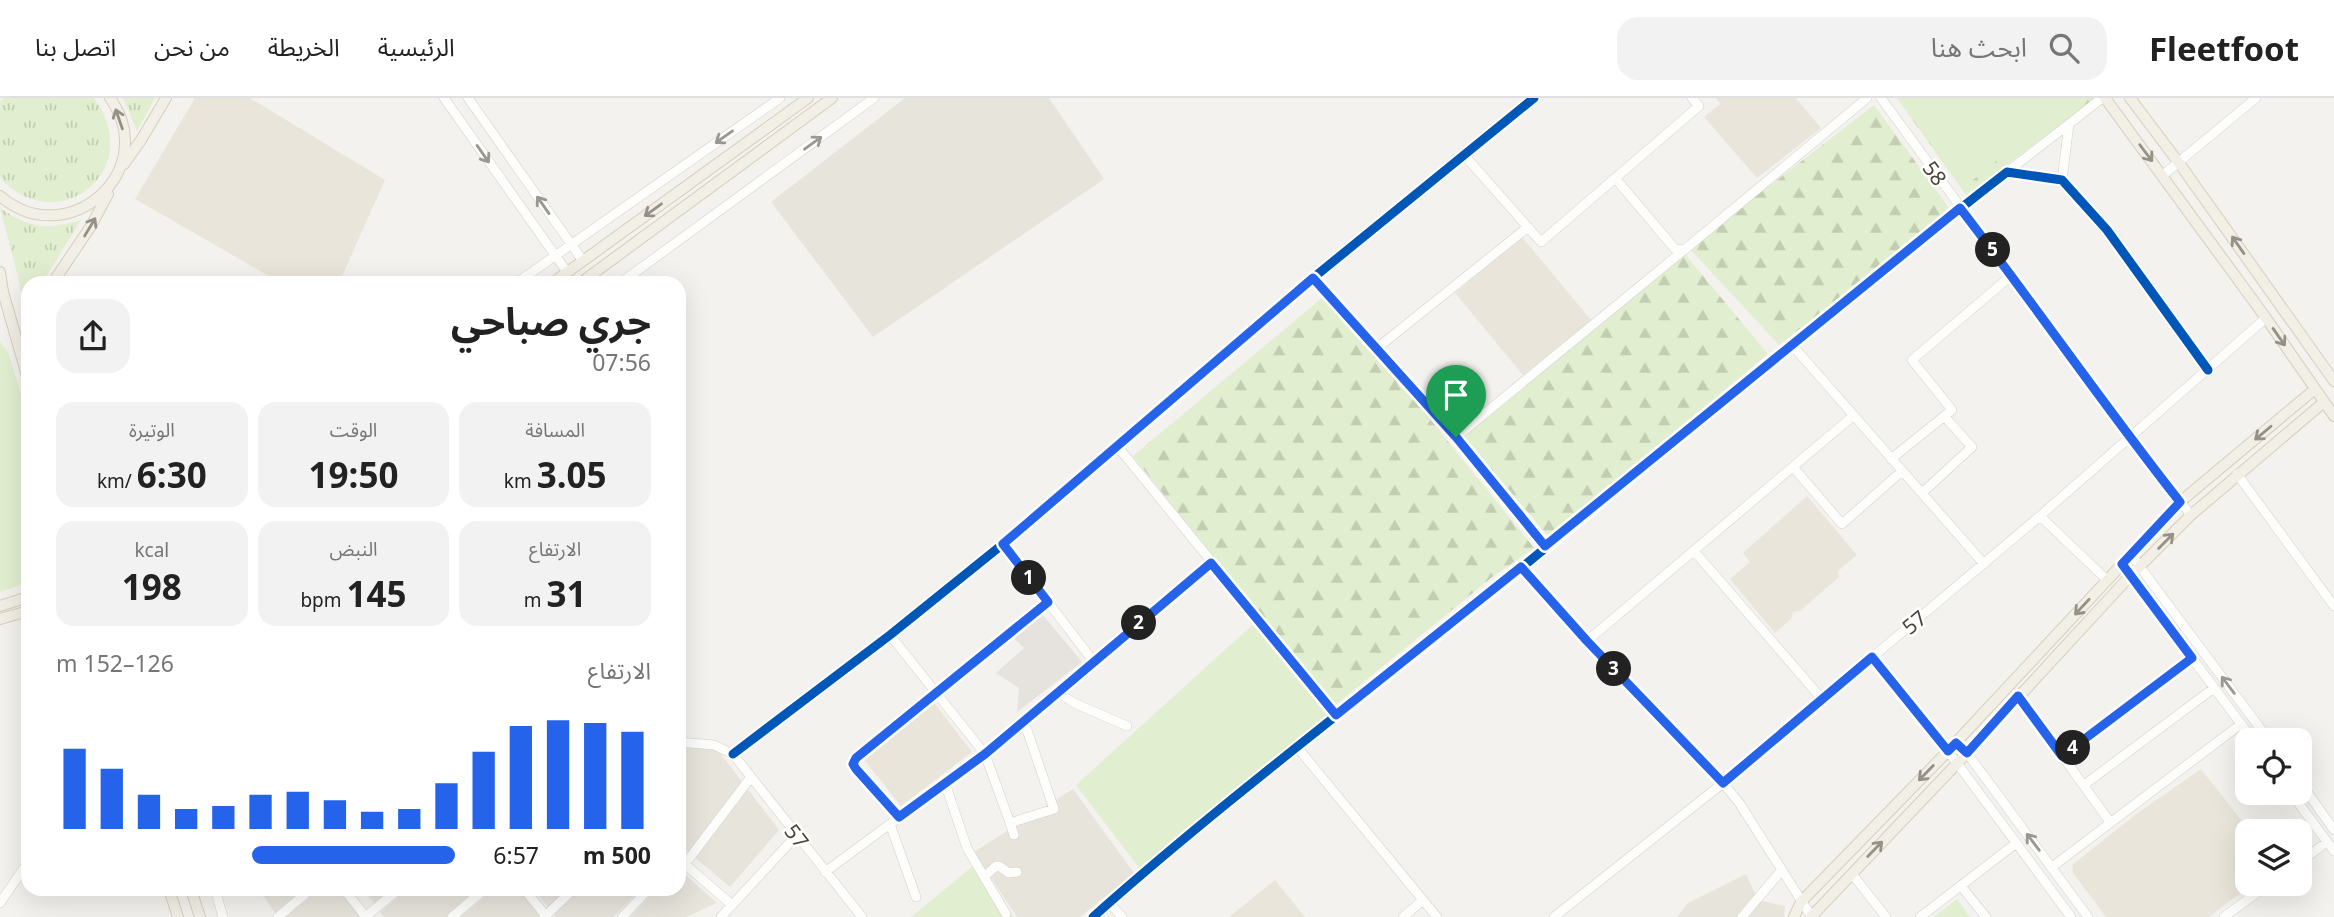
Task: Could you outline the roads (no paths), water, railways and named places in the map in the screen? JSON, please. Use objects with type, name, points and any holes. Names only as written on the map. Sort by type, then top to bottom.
[{"type":"main road","points":[[58,276],[92,226],[119,171],[123,157],[123,128],[110,98]]},
{"type":"main road","points":[[0,196],[26,212],[44,216],[81,210],[96,201],[110,187],[166,98]]},
{"type":"main road","points":[[562,276],[808,98]]},
{"type":"main road","points":[[590,276],[832,98]]},
{"type":"main road","points":[[2104,98],[2163,175],[2334,416]]},
{"type":"main road","points":[[2130,98],[2334,381]]},
{"type":"main road","points":[[0,272],[2,299],[21,357]]},
{"type":"main road","points":[[1794,917],[1801,902],[1952,747],[2180,502],[2315,389]]},
{"type":"main road","points":[[1811,916],[1957,764],[2131,575],[2191,515],[2324,402]]},
{"type":"main road","points":[[0,606],[21,599]]},
{"type":"main road","points":[[0,618],[21,613]]},
{"type":"main road","points":[[171,896],[178,917]]},
{"type":"main road","points":[[193,896],[200,917]]},
{"type":"street","points":[[444,98],[567,272]]},
{"type":"street","points":[[468,98],[583,261]]},
{"type":"street","points":[[525,276],[780,98]]},
{"type":"street","points":[[631,276],[874,98]]},
{"type":"street","points":[[686,743],[714,745],[733,754],[890,635],[1118,447],[1313,278],[1534,98]]},
{"type":"street","points":[[1464,155],[1541,242],[1699,106],[1692,98]]},
{"type":"street","points":[[1456,437],[1867,98]]},
{"type":"street","name":"58","points":[[1881,98],[2130,439],[2191,515]]},
{"type":"street","points":[[1093,917],[1336,715],[1960,208],[2104,98]]},
{"type":"street","points":[[2163,175],[2256,98]]},
{"type":"street","points":[[2062,180],[2069,124]]},
{"type":"street","points":[[2007,172],[2062,180],[2107,230],[2208,370]]},
{"type":"street","points":[[1615,178],[1675,249],[1684,250]]},
{"type":"street","points":[[1376,348],[1528,227]]},
{"type":"street","points":[[1891,459],[1952,410],[1912,360],[2012,275]]},
{"type":"street","points":[[1313,278],[1456,437],[1545,546]]},
{"type":"street","name":"57","points":[[1554,917],[1723,783],[1984,564],[2266,318]]},
{"type":"street","points":[[1792,345],[1984,564]]},
{"type":"street","points":[[1587,641],[1853,416]]},
{"type":"street","points":[[1922,493],[1972,447],[1944,416]]},
{"type":"street","points":[[1118,447],[1336,715]]},
{"type":"street","points":[[1793,467],[1842,524],[1902,471]]},
{"type":"street","points":[[2237,474],[2334,606]]},
{"type":"street","points":[[2040,516],[2107,580]]},
{"type":"street","points":[[1003,544],[1094,662]]},
{"type":"street","points":[[1694,551],[1822,699]]},
{"type":"street","points":[[2131,555],[2260,728]]},
{"type":"street","points":[[825,872],[985,754],[1211,563]]},
{"type":"street","points":[[2122,564],[2245,728]]},
{"type":"street","points":[[1521,567],[1587,641],[1723,783],[1740,804],[1811,916]]},
{"type":"street","points":[[899,817],[853,764],[856,758],[1048,602]]},
{"type":"street","points":[[890,635],[985,754],[1014,835]]},
{"type":"street","points":[[1872,657],[1952,747],[1957,764],[2071,917]]},
{"type":"street","points":[[2062,756],[2192,658]]},
{"type":"street","points":[[2084,786],[2214,688]]},
{"type":"street","points":[[1058,692],[1073,703],[1127,726]]},
{"type":"street","points":[[2018,696],[2110,822]]},
{"type":"street","points":[[1010,823],[1054,809],[1024,721]]},
{"type":"street","points":[[2052,867],[2241,723]]},
{"type":"street","points":[[1297,747],[1437,917]]},
{"type":"street","points":[[1952,747],[1967,753],[2088,917]]},
{"type":"street","name":"57","points":[[733,754],[862,917]]},
{"type":"street","points":[[686,856],[751,776]]},
{"type":"street","points":[[945,783],[967,848],[1006,914]]},
{"type":"street","points":[[2312,798],[2333,825]]},
{"type":"street","points":[[2300,805],[2334,851]]},
{"type":"street","points":[[890,824],[916,897]]},
{"type":"street","points":[[721,917],[796,836]]},
{"type":"street","points":[[2312,853],[2327,842]]},
{"type":"street","points":[[1920,917],[2015,844]]},
{"type":"street","points":[[686,865],[732,905]]},
{"type":"street","points":[[984,877],[996,866],[1009,873],[1017,872]]},
{"type":"street","points":[[1742,917],[1781,871]]},
{"type":"street","points":[[0,903],[21,872]]},
{"type":"street","points":[[1852,874],[1886,917]]},
{"type":"street","points":[[1961,886],[1986,917]]},
{"type":"street","points":[[217,896],[223,917]]},
{"type":"street","points":[[278,917],[303,896]]},
{"type":"street","points":[[350,896],[366,917],[391,896]]},
{"type":"street","points":[[452,917],[477,896]]},
{"type":"street","points":[[530,896],[546,917],[567,896]]},
{"type":"street","points":[[622,917],[642,896]]},
{"type":"street","points":[[2224,917],[2253,896]]},
{"type":"street","points":[[1403,917],[1423,900]]},
{"type":"street","points":[[1110,902],[1122,917]]}]
